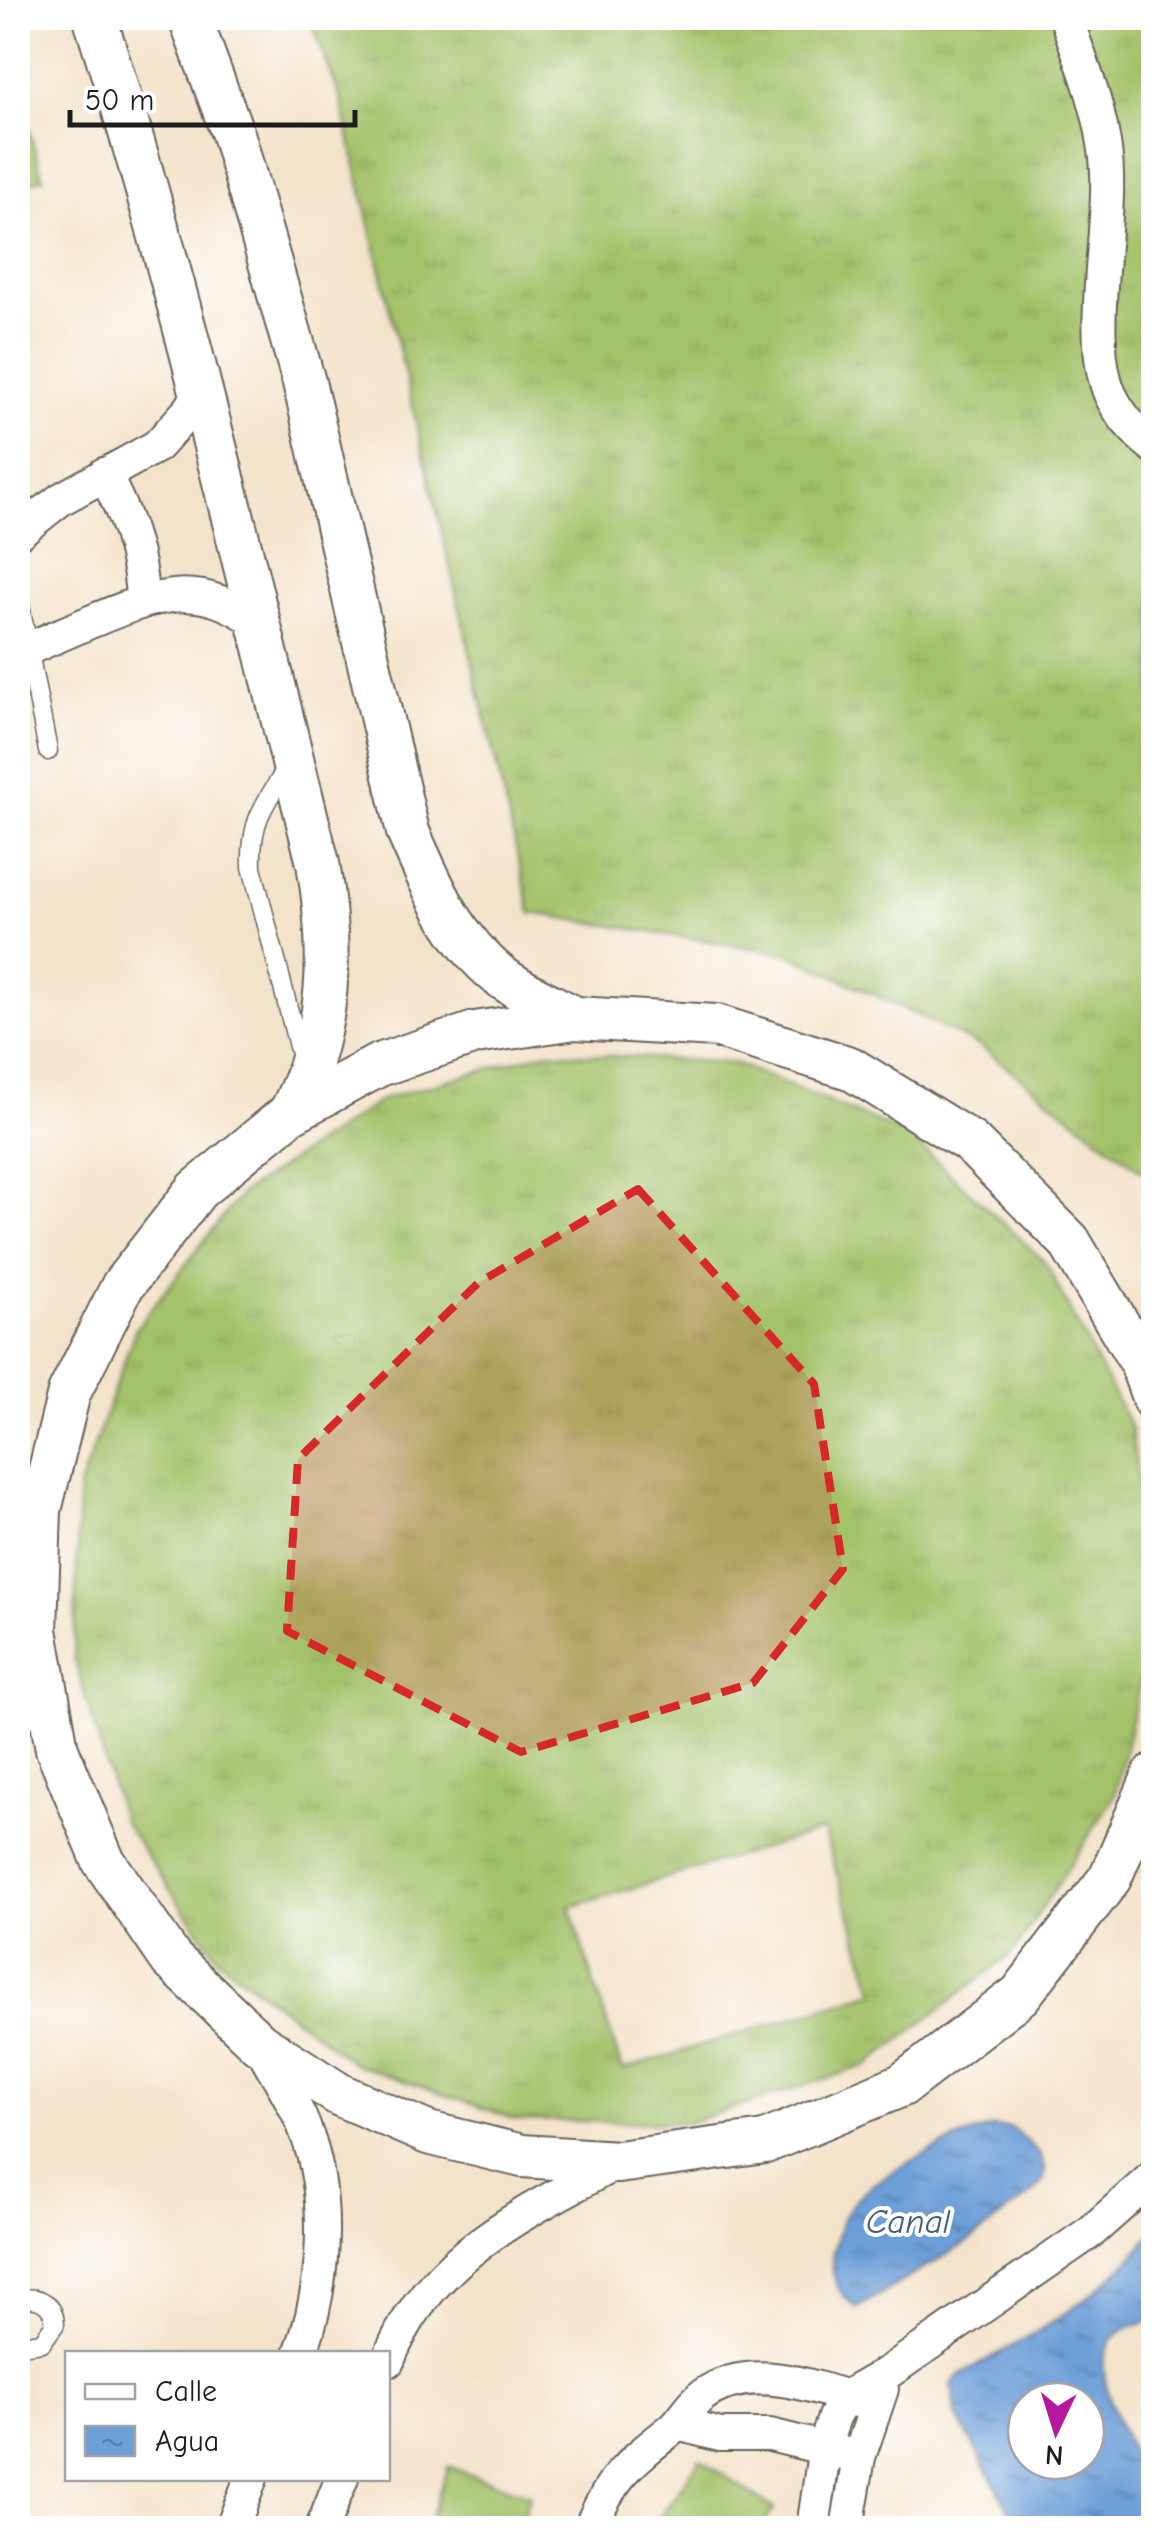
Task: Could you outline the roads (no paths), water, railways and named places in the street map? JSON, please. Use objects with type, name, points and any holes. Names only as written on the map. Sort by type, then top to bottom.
[{"type":"street","points":[[95,18],[144,172],[202,388],[318,863],[328,920],[328,980],[322,1023],[299,1097]]},
{"type":"street","points":[[190,18],[234,137],[304,382],[408,832],[437,898],[466,941],[501,976],[575,1018]]},
{"type":"street","points":[[1066,18],[1096,103],[1106,157],[1108,210],[1100,354],[1110,392],[1128,424],[1154,447]]},
{"type":"street","points":[[18,534],[61,499],[157,446],[202,388]]},
{"type":"street","points":[[104,474],[121,504],[133,539],[142,601]]},
{"type":"street","points":[[22,652],[142,601],[168,594],[221,600],[260,624]]},
{"type":"street","points":[[1149,1379],[1069,1241],[970,1142],[850,1068],[716,1026],[575,1018],[475,1033],[299,1097],[197,1190],[123,1285],[69,1393],[40,1510],[36,1630],[57,1748],[103,1860],[171,1959],[259,2043],[340,2095],[428,2133],[522,2156],[618,2162],[765,2142],[902,2085],[1020,1994],[1110,1878],[1154,1775]]},
{"type":"street","points":[[259,2043],[306,2130],[319,2178],[321,2232],[316,2290],[301,2351]]},
{"type":"street","points":[[390,2356],[422,2296],[453,2263],[507,2222],[618,2162]]},
{"type":"street","points":[[813,2528],[825,2446],[860,2402],[890,2371],[1092,2231],[1152,2173]]},
{"type":"street","points":[[590,2528],[612,2482],[628,2463],[720,2385],[757,2378],[802,2382],[860,2402]]},
{"type":"street","points":[[847,2528],[858,2457],[860,2402]]},
{"type":"street","points":[[678,2424],[720,2434],[770,2435],[858,2457]]},
{"type":"street","points":[[232,2528],[250,2481]]},
{"type":"street","points":[[322,2528],[341,2481]]},
{"type":"lane","points":[[18,595],[22,652],[48,751]]},
{"type":"lane","points":[[292,761],[258,815],[250,837],[252,867],[299,1097]]},
{"type":"lane","points":[[18,2302],[40,2300],[54,2316],[52,2332],[42,2342],[18,2342]]},
{"type":"water","name":"Canal","points":[[994,2127],[1012,2128],[1039,2153],[1044,2179],[1034,2192],[971,2240],[857,2308],[844,2296],[832,2266],[839,2231],[851,2205],[878,2181],[918,2158]]},
{"type":"water","points":[[1153,2232],[1153,2322],[1122,2331],[1107,2348],[1104,2371],[1120,2428],[1153,2505],[1153,2528],[1019,2528],[955,2412],[952,2385],[961,2374],[1065,2314],[1112,2277]]}]
